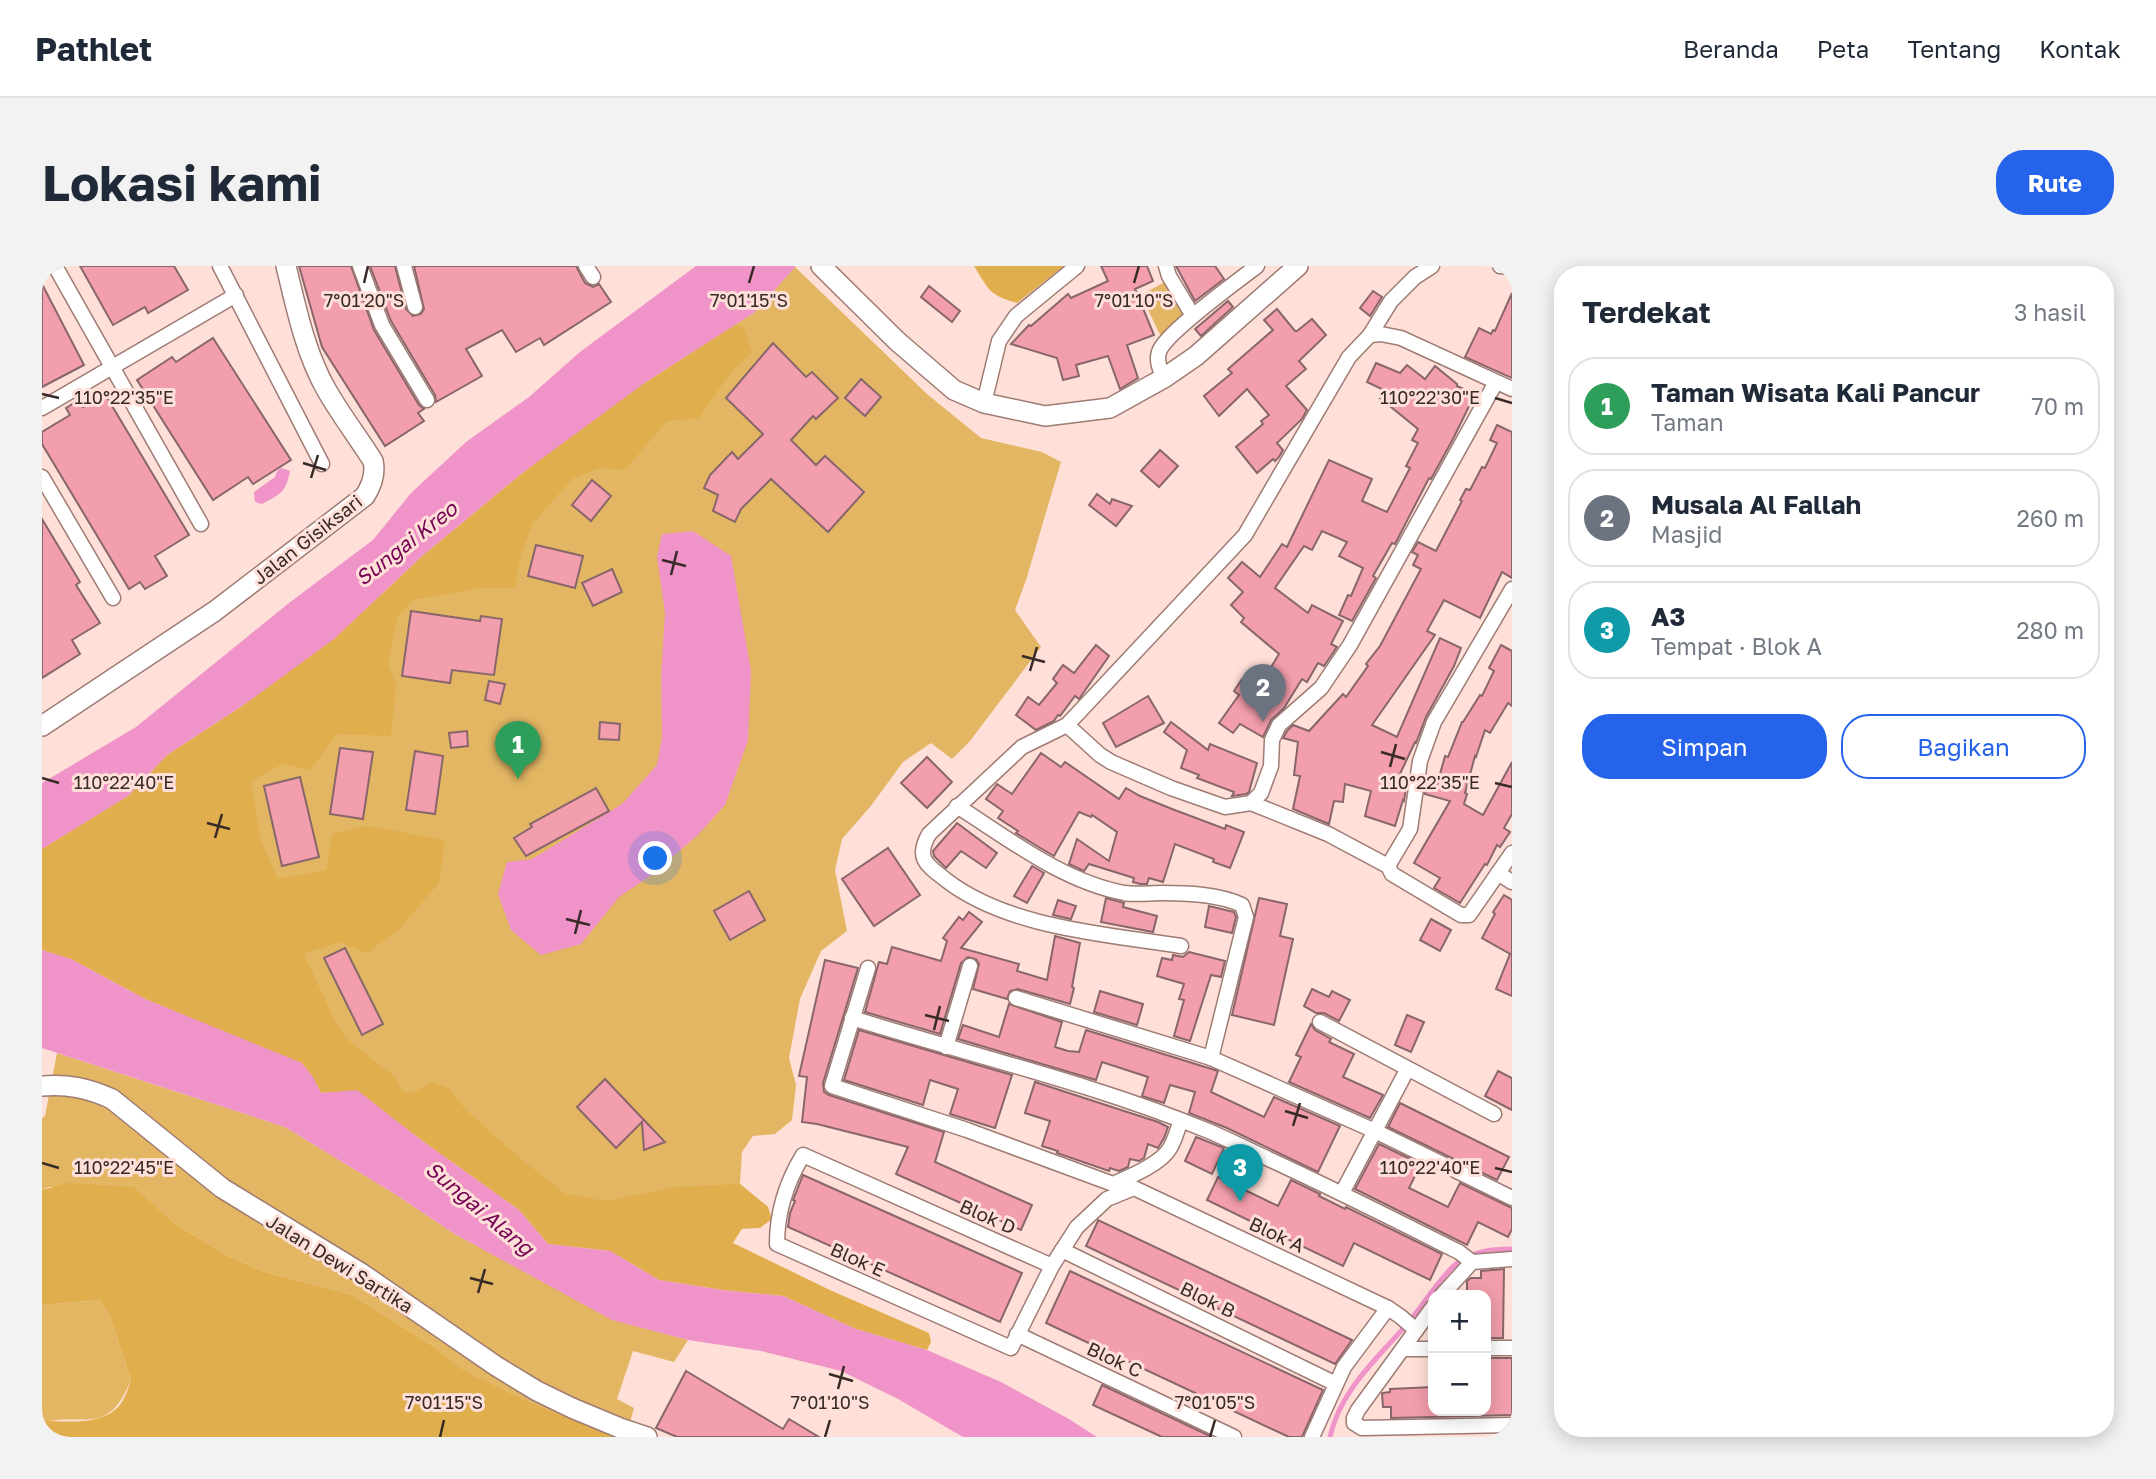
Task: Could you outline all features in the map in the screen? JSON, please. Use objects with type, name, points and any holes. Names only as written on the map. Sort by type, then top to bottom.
[{"type":"street","points":[[55,266],[201,524]]},
{"type":"street","points":[[220,266],[322,464]]},
{"type":"street","name":"Jalan Gisiksari","points":[[42,726],[215,611],[365,496],[372,485],[375,468],[373,461],[325,388],[310,354],[286,266]]},
{"type":"street","points":[[360,266],[382,325],[427,400]]},
{"type":"street","points":[[404,266],[415,307]]},
{"type":"street","points":[[984,404],[999,341],[1016,316],[1077,266]]},
{"type":"street","points":[[1166,266],[1169,276],[1193,316]]},
{"type":"street","points":[[1164,378],[1157,360],[1164,343],[1193,316],[1258,266]]},
{"type":"street","points":[[825,270],[928,370],[954,390],[984,404],[1045,416],[1110,408],[1164,378],[1196,356],[1298,266]]},
{"type":"street","points":[[1181,946],[1073,929],[1002,911],[972,898],[928,866],[922,856],[923,845],[929,834],[957,806],[1022,747],[1068,725],[1245,535],[1349,357],[1370,335],[1391,301],[1415,277],[1432,266]]},
{"type":"street","points":[[1500,266],[1512,267]]},
{"type":"street","points":[[42,408],[236,295]]},
{"type":"street","points":[[1370,335],[1401,338],[1512,389]]},
{"type":"street","points":[[1251,803],[1261,793],[1270,766],[1272,740],[1279,725],[1321,688],[1350,645],[1496,382]]},
{"type":"street","points":[[42,477],[113,598]]},
{"type":"street","points":[[1390,870],[1410,829],[1420,761],[1434,722],[1512,589]]},
{"type":"street","points":[[1068,725],[1111,762],[1171,788],[1225,807],[1251,803],[1328,834],[1461,915],[1469,915],[1512,853]]},
{"type":"street","points":[[957,806],[1056,869],[1084,882],[1127,893],[1175,893],[1231,900],[1242,905],[1246,917],[1211,1058]]},
{"type":"street","points":[[1498,873],[1512,882]]},
{"type":"street","points":[[946,1047],[970,966]]},
{"type":"street","points":[[868,968],[832,1086],[967,1130],[1113,1184],[1136,1174],[1165,1154],[1170,1149],[1181,1121]]},
{"type":"street","points":[[1016,998],[1211,1058],[1375,1131],[1512,1198]]},
{"type":"street","points":[[852,1018],[1108,1095],[1206,1130],[1342,1193],[1466,1258],[1512,1259]]},
{"type":"street","points":[[1320,1022],[1494,1114]]},
{"type":"street","points":[[1342,1193],[1407,1069]]},
{"type":"street","name":"Jalan Dewi Sartika","points":[[42,1086],[64,1084],[95,1091],[112,1099],[222,1188],[361,1273],[496,1366],[572,1408],[620,1429],[647,1437]]},
{"type":"street","name":"Blok D","points":[[803,1155],[1052,1266]]},
{"type":"street","name":"Blok E","points":[[803,1155],[790,1177],[780,1203],[777,1244],[1014,1341]]},
{"type":"street","name":"Blok A","points":[[1062,1250],[1077,1227],[1107,1199],[1134,1188],[1388,1308],[1409,1324]]},
{"type":"street","points":[[1014,1341],[1062,1250]]},
{"type":"street","name":"Blok B","points":[[1062,1250],[1336,1384]]},
{"type":"street","points":[[1445,1290],[1466,1258]]},
{"type":"street","points":[[1312,1437],[1336,1384],[1358,1347],[1388,1308]]},
{"type":"street","points":[[1428,1311],[1409,1324],[1404,1349],[1354,1418],[1354,1423],[1362,1428],[1512,1425]]},
{"type":"street","name":"Blok C","points":[[1014,1341],[1234,1437]]},
{"type":"street","points":[[1491,1348],[1512,1348]]},
{"type":"street","points":[[1404,1349],[1428,1349]]},
{"type":"shaded area","points":[[974,266],[1064,266],[1017,303],[991,290]]},
{"type":"shaded area","points":[[795,267],[927,394],[981,438],[1042,452],[1061,462],[1015,610],[1041,647],[970,741],[952,759],[931,743],[903,762],[842,839],[835,870],[847,931],[821,951],[800,999],[789,1058],[796,1085],[792,1120],[775,1134],[753,1136],[742,1152],[740,1184],[768,1207],[760,1228],[742,1229],[732,1243],[722,1290],[71,959],[42,950],[42,849],[128,796],[694,351],[755,312]]},
{"type":"shaded area","points":[[1165,282],[1186,317],[1162,339],[1141,295]]},
{"type":"shaded area","points":[[736,324],[744,328],[752,352],[731,372],[699,418],[667,421],[625,470],[601,468],[573,478],[533,523],[521,554],[515,588],[480,588],[412,600],[397,618],[388,663],[396,685],[391,736],[337,734],[310,770],[283,764],[251,781],[261,841],[278,879],[326,870],[332,834],[367,826],[445,840],[439,883],[399,929],[367,953],[339,942],[304,954],[346,1039],[394,1076],[403,1092],[411,1094],[432,1082],[448,1088],[467,1111],[565,1194],[606,1201],[676,1187],[740,1184],[768,1207],[772,1219],[760,1228],[742,1228],[733,1243],[832,1291],[929,1333],[931,1342],[927,1350],[856,1329],[783,1296],[659,1280],[610,1251],[548,1244],[519,1210],[357,1090],[321,1093],[302,1063],[145,999],[71,959],[42,950],[42,849],[128,796],[167,755],[245,704],[334,639],[422,556],[579,429]]},
{"type":"shaded area","points":[[57,1053],[285,1127],[453,1233],[612,1319],[688,1340],[674,1362],[633,1351],[617,1399],[634,1408],[626,1437],[610,1435],[562,1418],[482,1380],[352,1295],[262,1271],[228,1256],[174,1223],[135,1187],[49,1187],[42,1190],[42,1118],[45,1116]]},
{"type":"shaded area","points":[[67,1183],[135,1187],[174,1223],[228,1256],[262,1271],[352,1295],[477,1377],[616,1437],[42,1437],[44,1421],[93,1420],[112,1412],[123,1400],[131,1380],[109,1314],[99,1300],[42,1305],[42,1190]]},
{"type":"shaded area","points":[[99,1300],[109,1314],[131,1380],[122,1398],[105,1416],[42,1422],[42,1305]]},
{"type":"water","name":"Sungai Kreo","points":[[696,266],[796,266],[755,312],[646,382],[521,474],[422,556],[334,639],[245,704],[167,755],[128,796],[42,849],[42,783],[136,727],[289,603],[373,540],[411,493],[466,442],[529,397],[580,352]]},
{"type":"water","points":[[281,468],[290,471],[284,488],[278,495],[262,504],[255,502],[254,492],[275,477]]},
{"type":"water","points":[[693,531],[731,556],[751,671],[748,740],[725,805],[697,836],[650,876],[619,897],[581,944],[541,955],[511,930],[498,894],[507,862],[532,859],[622,804],[657,765],[662,737],[661,677],[665,613],[657,557],[662,534]]},
{"type":"water","name":"Sungai Alang","points":[[42,950],[71,959],[145,999],[302,1063],[321,1093],[357,1090],[519,1210],[548,1244],[610,1251],[659,1280],[783,1296],[856,1329],[927,1350],[1001,1382],[1097,1437],[963,1437],[898,1399],[841,1371],[761,1351],[688,1340],[612,1320],[453,1233],[285,1127],[42,1048]]},
{"type":"building","points":[[80,266],[174,266],[188,290],[148,313],[145,307],[113,325]]},
{"type":"building","points":[[299,266],[351,266],[374,330],[424,409],[418,413],[424,421],[385,446],[322,347]]},
{"type":"building","points":[[370,266],[395,266],[406,309],[413,316],[421,314],[424,309],[414,266],[576,266],[585,283],[593,287],[599,284],[611,302],[544,345],[540,338],[516,352],[502,330],[466,349],[482,376],[436,402],[435,395],[391,321]]},
{"type":"building","points":[[1101,266],[1147,266],[1153,281],[1135,289],[1154,335],[1127,345],[1138,378],[1120,389],[1108,356],[1076,365],[1079,376],[1063,380],[1057,358],[1011,344],[1029,325],[1068,294],[1071,298],[1108,281]]},
{"type":"building","points":[[1176,266],[1215,266],[1224,279],[1195,301]]},
{"type":"building","points":[[42,284],[84,365],[42,387]]},
{"type":"building","points":[[929,286],[960,311],[952,322],[921,297]]},
{"type":"building","points":[[1373,291],[1382,297],[1370,316],[1360,308]]},
{"type":"building","points":[[1512,293],[1512,378],[1465,357],[1479,328],[1491,334],[1495,331]]},
{"type":"building","points":[[1228,301],[1233,307],[1201,336],[1195,329]]},
{"type":"building","points":[[1277,309],[1295,331],[1312,319],[1326,335],[1299,361],[1306,369],[1286,386],[1307,410],[1302,419],[1277,443],[1283,450],[1279,457],[1257,473],[1236,447],[1263,424],[1261,421],[1269,415],[1247,389],[1219,416],[1204,396],[1232,373],[1228,369],[1273,330],[1264,320]]},
{"type":"building","points":[[213,338],[291,460],[253,484],[248,477],[213,500],[137,380],[172,357],[176,362]]},
{"type":"building","points":[[773,343],[806,377],[812,372],[838,398],[816,419],[813,416],[791,440],[816,465],[825,456],[864,492],[828,532],[771,479],[741,509],[735,522],[713,511],[718,495],[704,488],[710,475],[732,452],[738,459],[763,434],[726,398]]},
{"type":"building","points":[[1376,363],[1400,373],[1407,365],[1425,379],[1435,366],[1457,386],[1475,394],[1395,544],[1392,543],[1373,576],[1376,578],[1352,621],[1339,615],[1363,568],[1339,556],[1347,542],[1322,531],[1312,550],[1304,546],[1275,588],[1308,613],[1312,605],[1343,621],[1331,644],[1337,647],[1324,666],[1318,663],[1307,682],[1302,679],[1284,708],[1271,720],[1263,737],[1240,724],[1233,733],[1219,723],[1239,695],[1234,691],[1242,679],[1258,689],[1279,654],[1241,622],[1244,618],[1231,605],[1243,592],[1228,578],[1242,562],[1260,577],[1282,544],[1287,547],[1329,460],[1372,479],[1362,501],[1387,512],[1410,468],[1406,466],[1418,443],[1412,440],[1418,429],[1380,398],[1386,391],[1367,382]]},
{"type":"building","points":[[861,379],[881,397],[865,416],[845,398]]},
{"type":"building","points":[[105,394],[189,535],[155,556],[167,576],[145,589],[140,582],[129,589],[42,444],[42,432],[70,415],[66,408],[79,400],[83,407]]},
{"type":"building","points":[[1497,425],[1512,432],[1512,578],[1502,572],[1480,618],[1444,600],[1427,631],[1435,635],[1372,725],[1397,737],[1440,638],[1461,648],[1400,774],[1408,777],[1404,801],[1395,826],[1365,816],[1371,791],[1345,784],[1343,802],[1334,801],[1329,824],[1293,809],[1300,776],[1294,775],[1298,742],[1283,738],[1293,725],[1309,731],[1343,694],[1346,697],[1368,666],[1366,664],[1380,646],[1421,569],[1413,565],[1418,555],[1412,552],[1418,542],[1436,551],[1466,489],[1470,490],[1482,467],[1485,468],[1497,443],[1490,440]]},
{"type":"building","points":[[1160,450],[1178,466],[1159,487],[1141,471]]},
{"type":"building","points":[[592,480],[611,496],[591,521],[572,505]]},
{"type":"building","points":[[1097,494],[1110,504],[1112,499],[1132,506],[1116,526],[1089,505]]},
{"type":"building","points":[[42,519],[80,582],[76,585],[100,623],[72,640],[80,654],[42,678]]},
{"type":"building","points":[[536,545],[583,556],[575,588],[528,576]]},
{"type":"building","points":[[612,569],[622,592],[593,606],[582,583]]},
{"type":"building","points":[[411,611],[480,621],[481,616],[502,619],[494,675],[452,670],[450,683],[402,676]]},
{"type":"building","points":[[1096,645],[1109,656],[1079,699],[1075,696],[1060,716],[1036,730],[1016,715],[1028,697],[1039,705],[1057,683],[1053,679],[1063,665],[1074,673]]},
{"type":"building","points":[[1501,645],[1512,651],[1512,706],[1508,703],[1490,733],[1485,730],[1475,756],[1464,804],[1483,815],[1512,762],[1512,814],[1504,828],[1510,832],[1500,847],[1497,845],[1487,865],[1485,864],[1460,903],[1434,888],[1440,878],[1414,863],[1450,801],[1425,794],[1427,782],[1437,785],[1445,756],[1448,757],[1462,722],[1480,695],[1482,696],[1494,671],[1489,668]]},
{"type":"building","points":[[489,681],[505,684],[500,704],[485,700]]},
{"type":"building","points":[[1148,696],[1164,723],[1116,747],[1103,723]]},
{"type":"building","points":[[600,722],[620,724],[619,740],[599,739]]},
{"type":"building","points":[[1171,722],[1208,750],[1210,744],[1257,763],[1249,792],[1232,796],[1234,792],[1197,778],[1199,775],[1181,768],[1187,750],[1164,732]]},
{"type":"building","points":[[467,731],[468,746],[451,748],[449,733]]},
{"type":"building","points":[[340,748],[373,752],[363,819],[330,814]]},
{"type":"building","points":[[415,751],[443,756],[435,814],[406,810]]},
{"type":"building","points":[[1041,753],[1061,767],[1065,762],[1119,799],[1126,788],[1225,829],[1226,825],[1244,832],[1230,868],[1175,844],[1163,882],[1149,878],[1147,884],[1140,884],[1133,882],[1134,878],[1089,864],[1084,871],[1069,864],[1077,839],[1109,861],[1117,832],[1092,815],[1091,817],[1079,812],[1054,856],[1042,849],[998,818],[1003,811],[986,799],[997,784],[1012,794]]},
{"type":"building","points":[[927,757],[952,782],[927,808],[901,783]]},
{"type":"building","points":[[300,777],[319,857],[282,866],[264,786]]},
{"type":"building","points":[[596,788],[609,811],[526,856],[514,838],[532,827],[530,824]]},
{"type":"building","points":[[957,823],[997,853],[986,868],[961,851],[946,868],[934,856],[933,851]]},
{"type":"building","points":[[888,848],[920,895],[874,926],[842,879]]},
{"type":"building","points":[[1032,866],[1044,873],[1027,903],[1014,896]]},
{"type":"building","points":[[749,891],[765,920],[730,940],[714,911]]},
{"type":"building","points":[[1504,895],[1512,900],[1512,996],[1496,989],[1510,954],[1482,938]]},
{"type":"building","points":[[1106,898],[1124,903],[1123,907],[1157,916],[1153,932],[1101,922]]},
{"type":"building","points":[[1259,898],[1287,904],[1280,936],[1293,939],[1274,1025],[1232,1015]]},
{"type":"building","points":[[1058,900],[1076,906],[1071,919],[1053,915]]},
{"type":"building","points":[[1209,906],[1234,912],[1236,917],[1232,933],[1205,927]]},
{"type":"building","points":[[969,912],[982,922],[961,948],[1019,964],[1017,971],[1047,980],[1055,936],[1080,943],[1070,1004],[1018,989],[1010,991],[1007,999],[973,989],[979,964],[976,959],[968,957],[961,963],[940,1034],[865,1012],[879,962],[887,964],[892,947],[941,961],[947,941],[943,938],[959,917],[963,920]]},
{"type":"building","points":[[1431,919],[1451,930],[1440,951],[1420,940]]},
{"type":"building","points":[[345,948],[383,1024],[362,1035],[324,958]]},
{"type":"building","points":[[1189,952],[1225,961],[1221,977],[1211,975],[1190,1041],[1174,1036],[1184,1000],[1179,999],[1184,984],[1157,976],[1162,958],[1172,960],[1173,955],[1183,957]]},
{"type":"building","points":[[825,960],[858,968],[823,1083],[824,1092],[944,1132],[935,1162],[1032,1205],[1021,1230],[896,1174],[908,1147],[802,1122],[807,1077],[799,1076]]},
{"type":"building","points":[[1312,989],[1329,997],[1332,991],[1350,1000],[1339,1021],[1304,1006]]},
{"type":"building","points":[[1100,991],[1143,1004],[1137,1025],[1094,1012]]},
{"type":"building","points":[[1009,1004],[1062,1022],[1055,1047],[1079,1052],[1086,1030],[1218,1071],[1211,1092],[1264,1117],[1274,1097],[1340,1126],[1318,1172],[1227,1128],[1189,1113],[1195,1092],[1170,1085],[1164,1103],[1142,1096],[1148,1077],[1102,1062],[1096,1080],[958,1039],[963,1025],[999,1037]]},
{"type":"building","points":[[1407,1015],[1424,1022],[1411,1052],[1395,1045]]},
{"type":"building","points":[[1311,1024],[1315,1030],[1331,1039],[1329,1042],[1354,1054],[1343,1077],[1383,1095],[1370,1118],[1289,1082],[1301,1057],[1296,1055]]},
{"type":"building","points":[[859,1030],[1012,1075],[995,1128],[950,1114],[958,1089],[930,1080],[923,1105],[844,1080]]},
{"type":"building","points":[[1498,1071],[1512,1078],[1512,1110],[1485,1096]]},
{"type":"building","points":[[605,1079],[665,1142],[644,1150],[642,1122],[616,1148],[577,1107]]},
{"type":"building","points":[[1035,1082],[1158,1122],[1168,1127],[1164,1138],[1158,1148],[1148,1144],[1144,1158],[1139,1161],[1130,1159],[1128,1167],[1119,1171],[1110,1168],[1109,1171],[1057,1153],[1058,1151],[1042,1146],[1050,1121],[1025,1113]]},
{"type":"building","points":[[1400,1103],[1509,1157],[1497,1180],[1388,1127]]},
{"type":"building","points":[[1196,1137],[1224,1148],[1212,1174],[1185,1161]]},
{"type":"building","points":[[1379,1144],[1421,1164],[1409,1188],[1448,1207],[1460,1183],[1512,1208],[1512,1229],[1508,1237],[1478,1222],[1467,1245],[1355,1189]]},
{"type":"building","points":[[803,1175],[1022,1273],[1000,1322],[788,1227],[795,1201],[793,1200]]},
{"type":"building","points":[[1218,1177],[1278,1206],[1291,1180],[1345,1209],[1346,1207],[1442,1254],[1430,1280],[1354,1243],[1343,1266],[1207,1200]]},
{"type":"building","points":[[1098,1220],[1352,1340],[1335,1364],[1086,1246]]},
{"type":"building","points":[[1504,1269],[1503,1338],[1491,1338],[1491,1290],[1467,1290],[1467,1281],[1481,1278],[1481,1271]]},
{"type":"building","points":[[1070,1271],[1323,1390],[1302,1437],[1289,1437],[1046,1323]]},
{"type":"building","points":[[1491,1358],[1512,1358],[1512,1415],[1491,1416]]},
{"type":"building","points":[[686,1371],[783,1429],[789,1419],[819,1437],[677,1437],[656,1428]]},
{"type":"building","points":[[1102,1385],[1212,1437],[1162,1437],[1093,1405]]},
{"type":"building","points":[[1428,1387],[1428,1416],[1472,1416],[1391,1418],[1391,1407],[1383,1407],[1382,1393],[1390,1392],[1390,1389]]},
{"type":"waterway","points":[[1330,1437],[1335,1419],[1353,1387],[1451,1269],[1476,1254],[1512,1249]]},
{"type":"place","name":"Musala Al Fallah","points":[[1263,722]]},
{"type":"place","name":"Taman Wisata Kali Pancur","points":[[518,779]]},
{"type":"place","name":"A3","points":[[1240,1202]]}]
